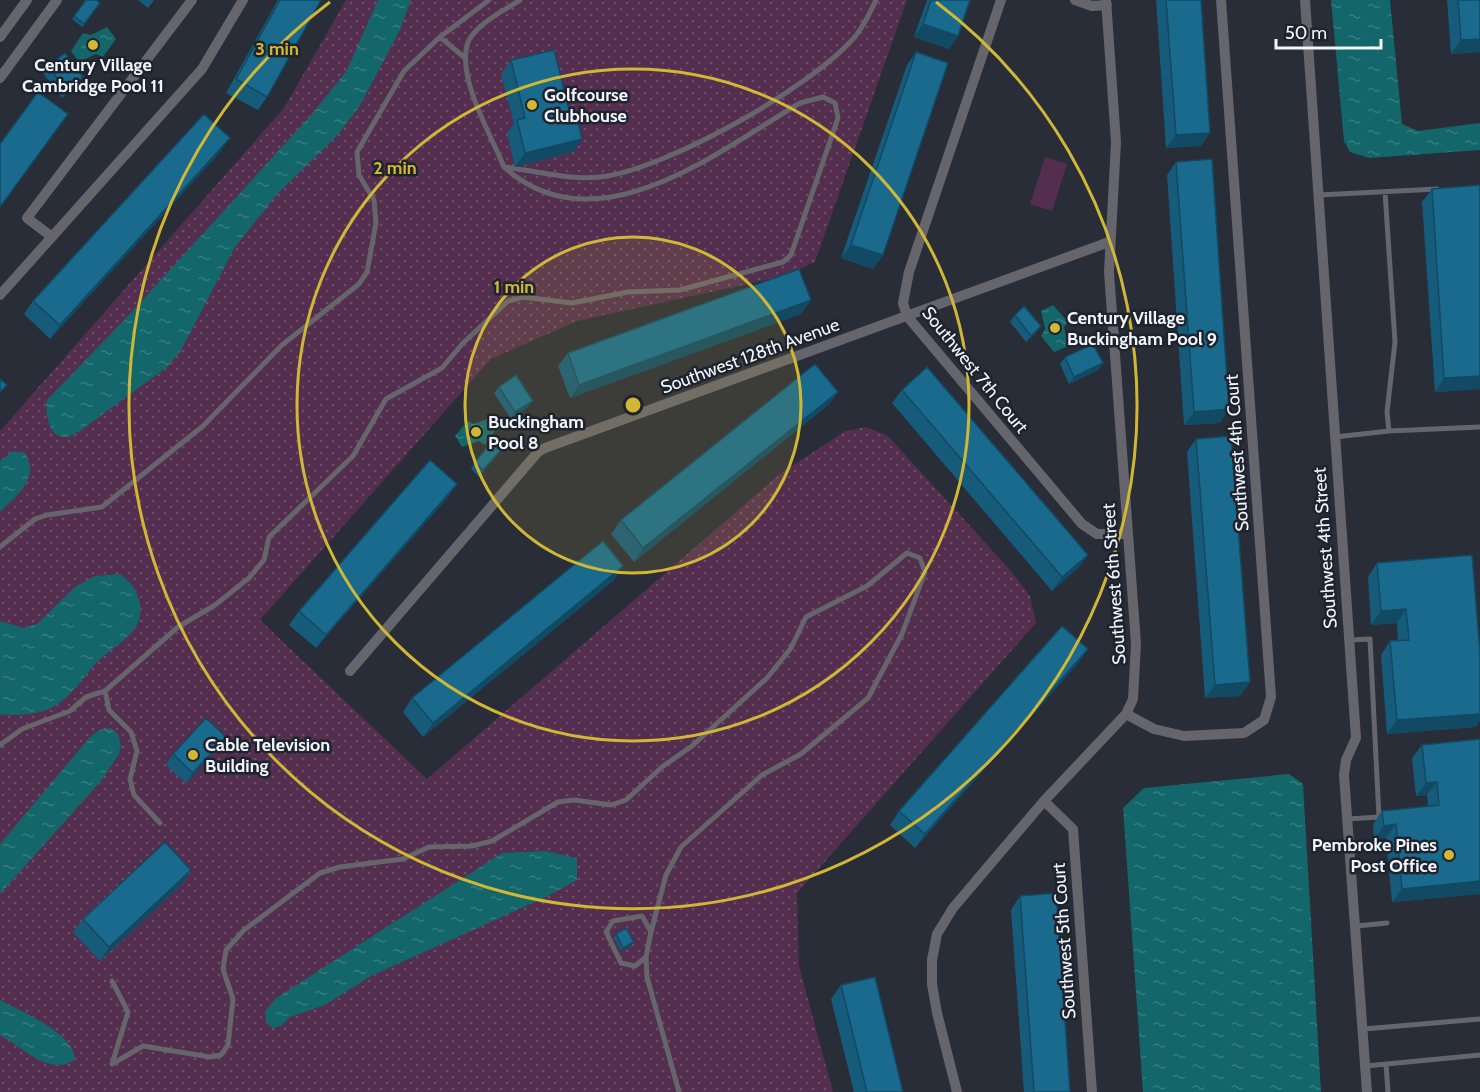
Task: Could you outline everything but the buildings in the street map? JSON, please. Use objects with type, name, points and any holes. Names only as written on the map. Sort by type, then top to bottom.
[{"type":"street","points":[[0,37],[27,0]]},
{"type":"street","points":[[0,78],[57,0]]},
{"type":"street","points":[[52,237],[27,218],[192,0]]},
{"type":"street","points":[[0,295],[202,69],[243,0]]},
{"type":"street","name":"Southwest 7th Court","points":[[1001,0],[909,272],[903,303],[908,315],[943,362],[1090,531],[1107,536],[1127,534]]},
{"type":"street","points":[[1075,0],[1092,6],[1107,2]]},
{"type":"street","name":"Southwest 4th Court","points":[[1126,714],[1154,729],[1184,736],[1244,733],[1264,720],[1271,697],[1221,0]]},
{"type":"street","name":"Southwest 4th Street","points":[[1305,0],[1356,738],[1346,760],[1344,776],[1367,1092]]},
{"type":"street","name":"Southwest 6th Street","points":[[957,1092],[937,1013],[933,984],[932,960],[937,934],[953,908],[1044,801],[1126,714],[1133,699],[1136,674],[1109,242],[1116,142],[1107,2]]},
{"type":"street","name":"Southwest 128th Avenue","points":[[350,670],[542,450],[1109,242]]},
{"type":"street","name":"Southwest 5th Court","points":[[1044,801],[1073,829],[1092,1092]]},
{"type":"lane","points":[[0,547],[34,519],[46,514],[102,507],[203,426],[282,345],[359,284],[368,272],[376,224],[374,200],[359,175],[357,152],[404,71],[440,37],[489,0]]},
{"type":"lane","points":[[0,745],[22,729],[70,711],[86,697],[105,691],[178,627],[215,604],[249,578],[264,560],[269,537],[354,456],[375,414],[386,399],[425,380],[442,368],[463,343],[508,301],[523,297],[572,303],[628,292],[680,290],[783,262],[791,255],[838,118],[834,103],[823,97],[800,104],[672,178],[636,193],[599,201],[578,200],[548,192],[519,181],[504,167],[466,77],[465,58],[469,41],[474,34],[520,0]]},
{"type":"lane","points":[[504,167],[572,177],[608,176],[649,163],[711,137],[827,64],[855,38],[876,0]]},
{"type":"lane","points":[[440,37],[465,58]]},
{"type":"lane","points":[[1319,195],[1444,189]]},
{"type":"lane","points":[[1385,192],[1395,342],[1387,412],[1389,431]]},
{"type":"lane","points":[[1334,437],[1389,431],[1480,427]]},
{"type":"lane","points":[[112,981],[128,1012],[112,1064],[143,1046],[210,1057],[220,1055],[228,1045],[233,999],[223,969],[225,950],[244,930],[320,873],[340,867],[403,859],[429,847],[472,846],[492,841],[558,802],[574,800],[611,805],[626,800],[662,766],[692,746],[767,678],[791,648],[806,617],[867,586],[907,553],[920,558],[925,572],[906,624],[868,698],[801,754],[762,775],[681,847],[666,875],[646,957],[647,977],[679,1092]]},
{"type":"lane","points":[[1348,640],[1370,639],[1378,817],[1348,819]]},
{"type":"lane","points":[[105,691],[109,710],[131,732],[137,751],[130,779],[134,795],[160,823]]},
{"type":"lane","points":[[646,957],[635,966],[621,963],[606,932],[613,921],[642,916],[651,932]]},
{"type":"lane","points":[[1356,926],[1387,923]]},
{"type":"lane","points":[[1364,1029],[1480,1019]]},
{"type":"lane","points":[[1366,1066],[1480,1055]]},
{"type":"lane","points":[[1386,1064],[1388,1092]]},
{"type":"shaded area","points":[[346,0],[907,0],[815,262],[785,276],[577,321],[491,359],[260,620],[427,779],[780,474],[845,431],[866,427],[888,436],[1010,570],[1030,596],[1036,623],[797,893],[799,966],[833,1092],[0,1092],[0,431],[284,108]]},
{"type":"shaded area","points":[[1045,157],[1067,164],[1052,211],[1030,204]]},
{"type":"water","points":[[378,0],[411,0],[399,32],[359,107],[337,136],[279,192],[235,247],[180,352],[167,367],[80,431],[66,437],[55,433],[47,417],[47,400],[127,317],[311,115],[347,70]]},
{"type":"water","points":[[1331,0],[1390,0],[1402,124],[1418,131],[1480,123],[1480,150],[1369,158],[1350,152],[1344,141]]},
{"type":"water","name":"Century Village Cambridge Pool 11","points":[[107,27],[116,39],[103,57],[96,54],[79,62],[71,51],[83,33],[91,35]]},
{"type":"water","name":"Century Village Buckingham Pool 9","points":[[1053,305],[1068,322],[1064,327],[1068,346],[1054,352],[1041,336],[1045,329],[1041,311]]},
{"type":"water","name":"Buckingham Pool 8","points":[[491,418],[497,428],[485,445],[479,441],[462,447],[455,436],[468,421],[473,424]]},
{"type":"water","points":[[13,451],[25,453],[30,470],[20,492],[0,512],[0,461]]},
{"type":"water","points":[[120,574],[127,579],[137,593],[139,601],[140,617],[131,633],[96,663],[74,690],[53,707],[29,714],[0,714],[0,621],[24,628],[37,624],[75,587],[95,576]]},
{"type":"water","points":[[111,728],[118,734],[121,745],[119,754],[101,781],[0,894],[0,844],[90,737],[99,730]]},
{"type":"water","points":[[1289,774],[1303,784],[1321,1092],[1143,1092],[1123,808],[1144,788]]},
{"type":"water","points":[[545,851],[577,858],[577,880],[548,896],[371,976],[325,1005],[290,1017],[281,1026],[272,1028],[266,1022],[265,1011],[276,998],[502,853]]},
{"type":"water","points":[[0,1000],[56,1032],[66,1040],[75,1059],[66,1064],[47,1063],[0,1035]]},
{"type":"place","name":"Century Village Cambridge Pool 11","points":[[93,45]]},
{"type":"place","name":"Golfcourse Clubhouse","points":[[532,105]]},
{"type":"place","name":"Century Village Buckingham Pool 9","points":[[1055,328]]},
{"type":"place","name":"Buckingham Pool 8","points":[[476,432]]},
{"type":"place","name":"Cable Television Building","points":[[193,755]]},
{"type":"place","name":"Pembroke Pines Post Office","points":[[1449,855]]}]
